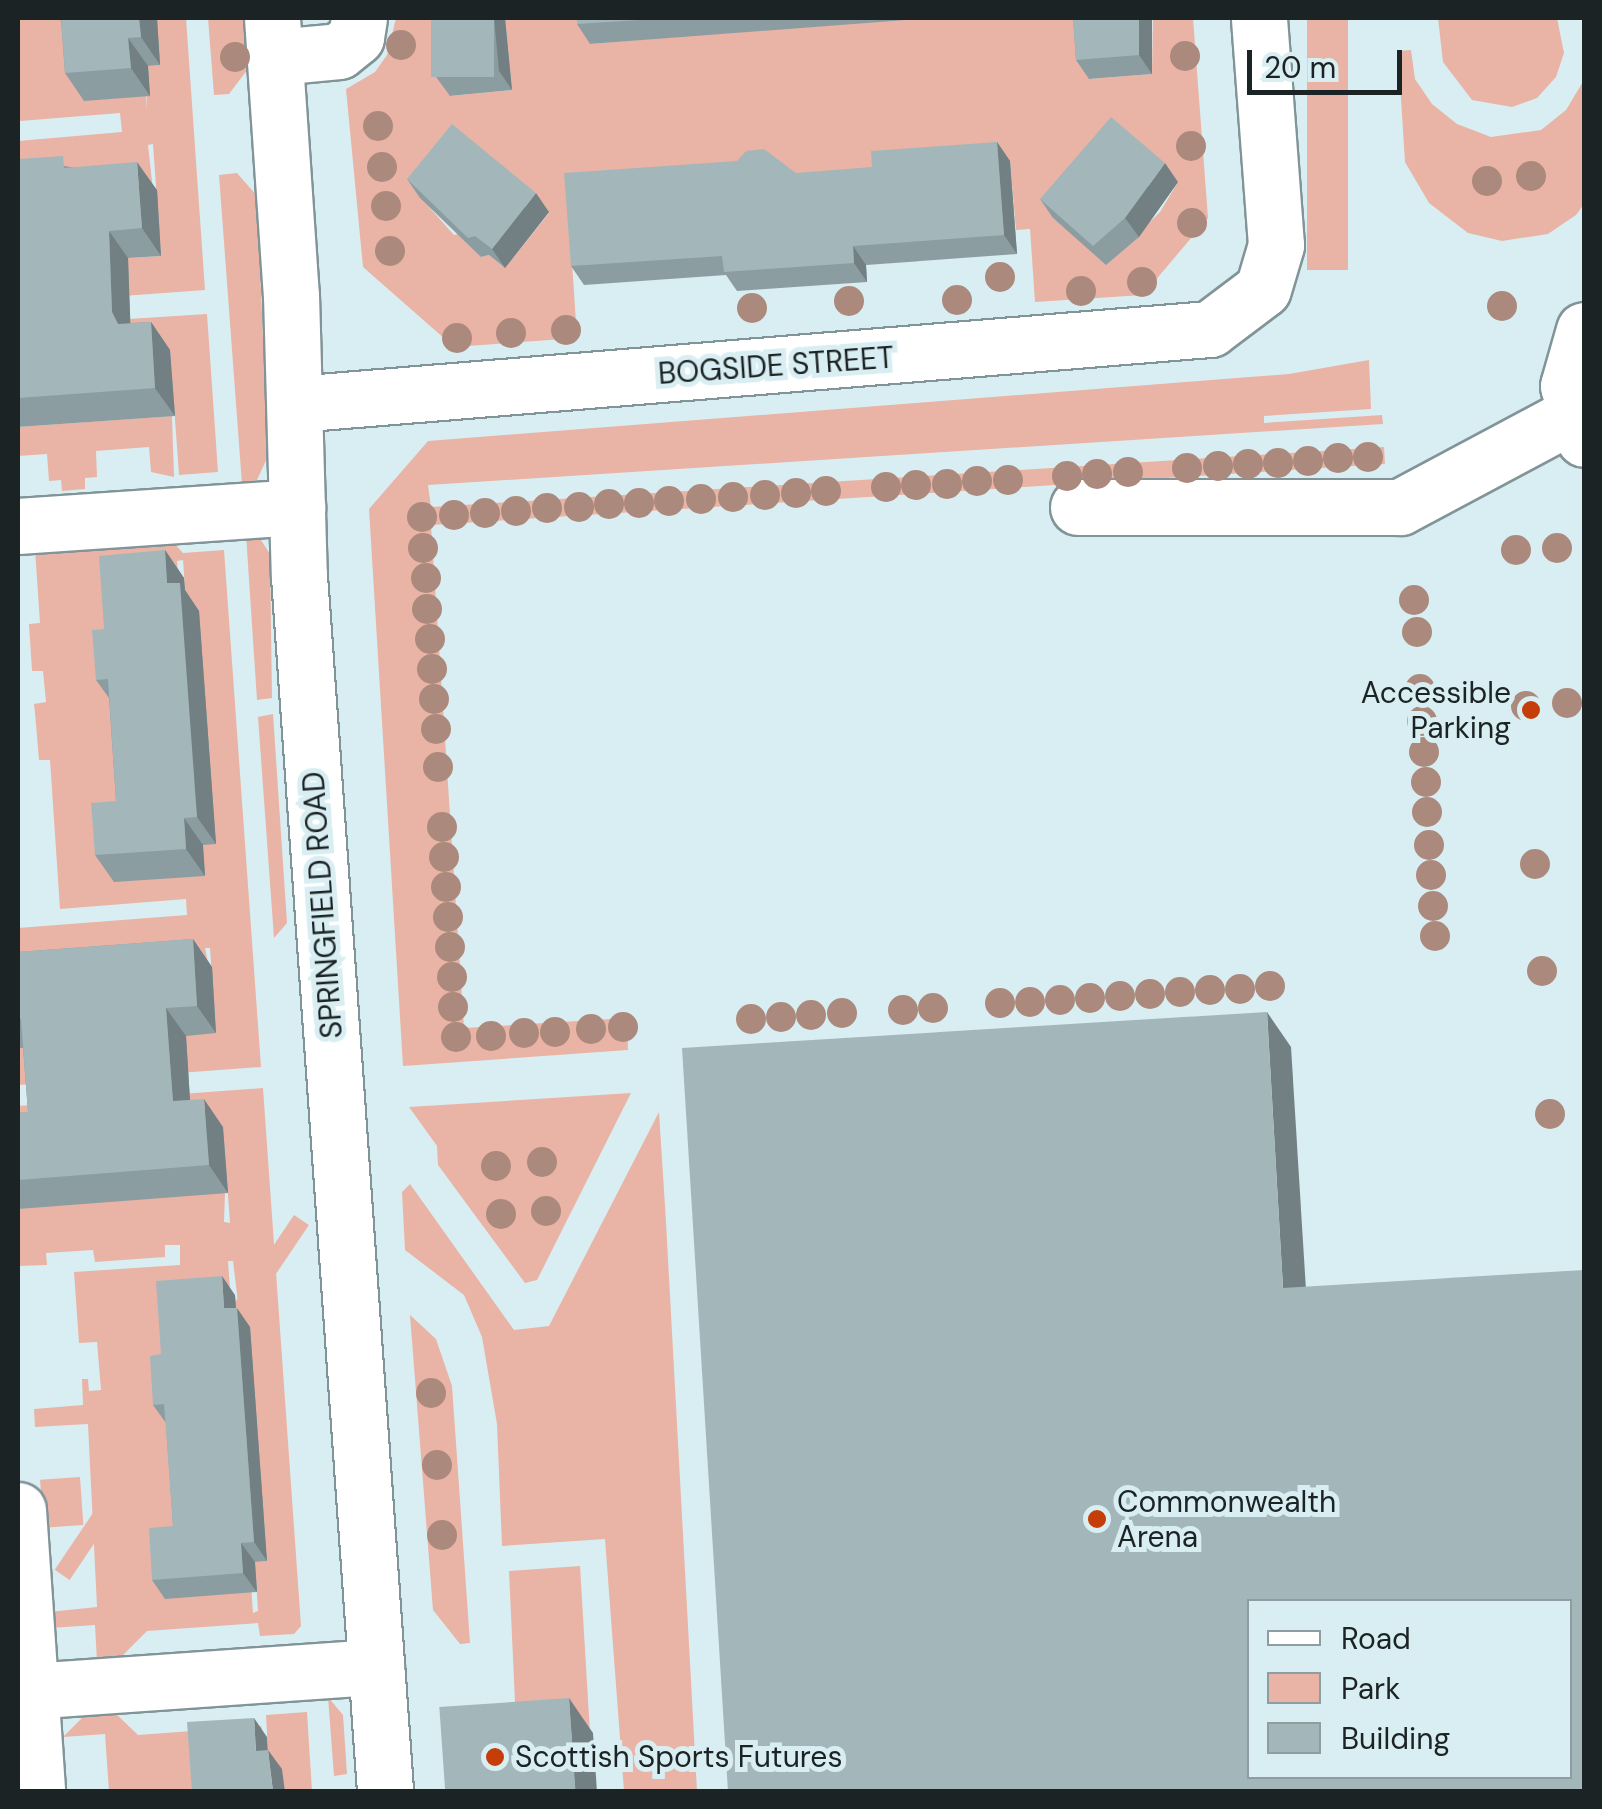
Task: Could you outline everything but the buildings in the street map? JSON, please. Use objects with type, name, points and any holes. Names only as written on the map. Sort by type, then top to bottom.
[{"type":"street","points":[[274,37],[339,52],[356,37],[359,18]]},
{"type":"street","name":"BOGSIDE STREET","points":[[295,404],[1191,334],[1230,320],[1250,304],[1267,280],[1276,245],[1259,18]]},
{"type":"street","name":"SPRINGFIELD ROAD","points":[[274,37],[295,404],[297,507],[384,1792]]},
{"type":"street","points":[[1078,507],[1400,507],[1578,427],[1569,364],[1584,330]]},
{"type":"street","points":[[18,526],[297,507]]},
{"type":"street","points":[[18,1510],[37,1792]]},
{"type":"street","points":[[30,1691],[376,1667]]},
{"type":"green space","points":[[18,18],[66,18],[146,96],[146,111],[148,66],[159,65],[144,18],[186,18],[205,290],[109,297],[128,258],[161,256],[153,144],[148,145],[153,190],[18,200],[18,141],[122,132],[120,113],[20,121]]},
{"type":"green space","points":[[208,18],[243,18],[248,69],[229,94],[214,95]]},
{"type":"green space","points":[[396,18],[442,18],[442,71],[451,96],[512,90],[505,18],[589,18],[591,44],[683,36],[682,18],[714,18],[715,29],[869,18],[1085,18],[1090,79],[1152,74],[1153,18],[1193,18],[1208,218],[1143,295],[1035,302],[1030,229],[1016,230],[1010,161],[885,170],[885,186],[796,193],[794,181],[778,168],[760,170],[745,186],[745,197],[708,199],[706,183],[579,192],[582,261],[572,262],[577,338],[454,347],[363,267],[346,89],[375,72],[387,55]],"holes":[[[1124,136],[1178,182],[1160,212],[1107,264],[1053,218]],[[465,144],[549,213],[505,268],[489,255],[481,257],[462,233],[454,235],[421,198]]]},
{"type":"green space","points":[[1307,18],[1348,18],[1348,270],[1307,270]]},
{"type":"green space","points":[[1438,18],[1557,18],[1564,53],[1556,77],[1537,98],[1512,107],[1472,100],[1443,62]]},
{"type":"green space","points":[[1411,50],[1415,79],[1432,104],[1457,124],[1491,137],[1541,130],[1566,110],[1584,80],[1584,204],[1576,215],[1548,234],[1502,241],[1468,233],[1429,203],[1405,162],[1398,51]]},
{"type":"green space","points":[[237,173],[257,196],[268,456],[257,480],[242,484],[219,175]]},
{"type":"green space","points":[[207,314],[218,472],[179,475],[170,350],[113,320]]},
{"type":"green space","points":[[1369,360],[1371,409],[1264,416],[1264,423],[1382,415],[1383,424],[428,485],[431,507],[1384,447],[1385,464],[431,525],[464,1028],[627,1018],[628,1050],[403,1066],[369,509],[428,441],[1289,374]]},
{"type":"green space","points":[[172,416],[174,477],[151,472],[149,447],[96,451],[97,477],[85,478],[85,489],[62,491],[61,480],[49,481],[47,454],[18,456],[18,427]]},
{"type":"green space","points":[[246,534],[259,537],[270,554],[272,698],[257,700]]},
{"type":"green space","points":[[170,539],[183,553],[224,550],[261,1067],[18,1085],[18,1048],[216,1032],[210,948],[205,948],[209,967],[18,981],[18,928],[187,915],[186,899],[60,909],[50,760],[39,760],[34,704],[46,702],[43,671],[32,671],[29,624],[40,623],[35,549]],"holes":[[[183,560],[205,879],[177,561]]]},
{"type":"green space","points":[[273,714],[287,923],[274,938],[258,717]]},
{"type":"green space","points":[[263,1088],[301,1626],[294,1634],[260,1636],[258,1623],[147,1631],[117,1661],[97,1662],[95,1625],[50,1628],[49,1612],[97,1607],[88,1424],[35,1427],[34,1409],[83,1405],[82,1379],[88,1379],[89,1391],[101,1390],[97,1342],[79,1343],[74,1272],[180,1265],[180,1245],[165,1245],[165,1257],[95,1262],[93,1250],[46,1253],[47,1265],[18,1266],[18,1177],[225,1193],[224,1222],[230,1223],[223,1127],[18,1142],[18,1106]],"holes":[[[228,1261],[233,1261],[267,1561],[255,1562],[258,1611],[253,1613]]]},
{"type":"green space","points":[[631,1093],[537,1280],[525,1283],[438,1165],[437,1146],[409,1107]]},
{"type":"green space","points":[[659,1112],[697,1791],[624,1791],[605,1539],[502,1546],[497,1424],[482,1337],[464,1295],[405,1250],[402,1192],[410,1184],[514,1330],[549,1326]]},
{"type":"green space","points":[[294,1215],[309,1225],[70,1580],[55,1570]]},
{"type":"green space","points":[[410,1315],[436,1339],[452,1386],[470,1643],[460,1644],[433,1610]]},
{"type":"green space","points":[[80,1477],[83,1525],[43,1528],[40,1480]]},
{"type":"green space","points":[[580,1566],[590,1733],[515,1702],[509,1571]]},
{"type":"green space","points":[[328,1697],[343,1715],[347,1774],[334,1776]]},
{"type":"green space","points":[[111,1709],[138,1735],[261,1726],[264,1737],[204,1792],[109,1791],[105,1734],[63,1737],[87,1713]]},
{"type":"green space","points":[[307,1712],[312,1791],[284,1791],[269,1770],[266,1715]]},
{"type":"place","name":"Accessible Parking","points":[[1531,710]]},
{"type":"place","name":"Commonwealth Arena","points":[[1097,1519]]},
{"type":"place","name":"Scottish Sports Futures","points":[[495,1757]]}]
